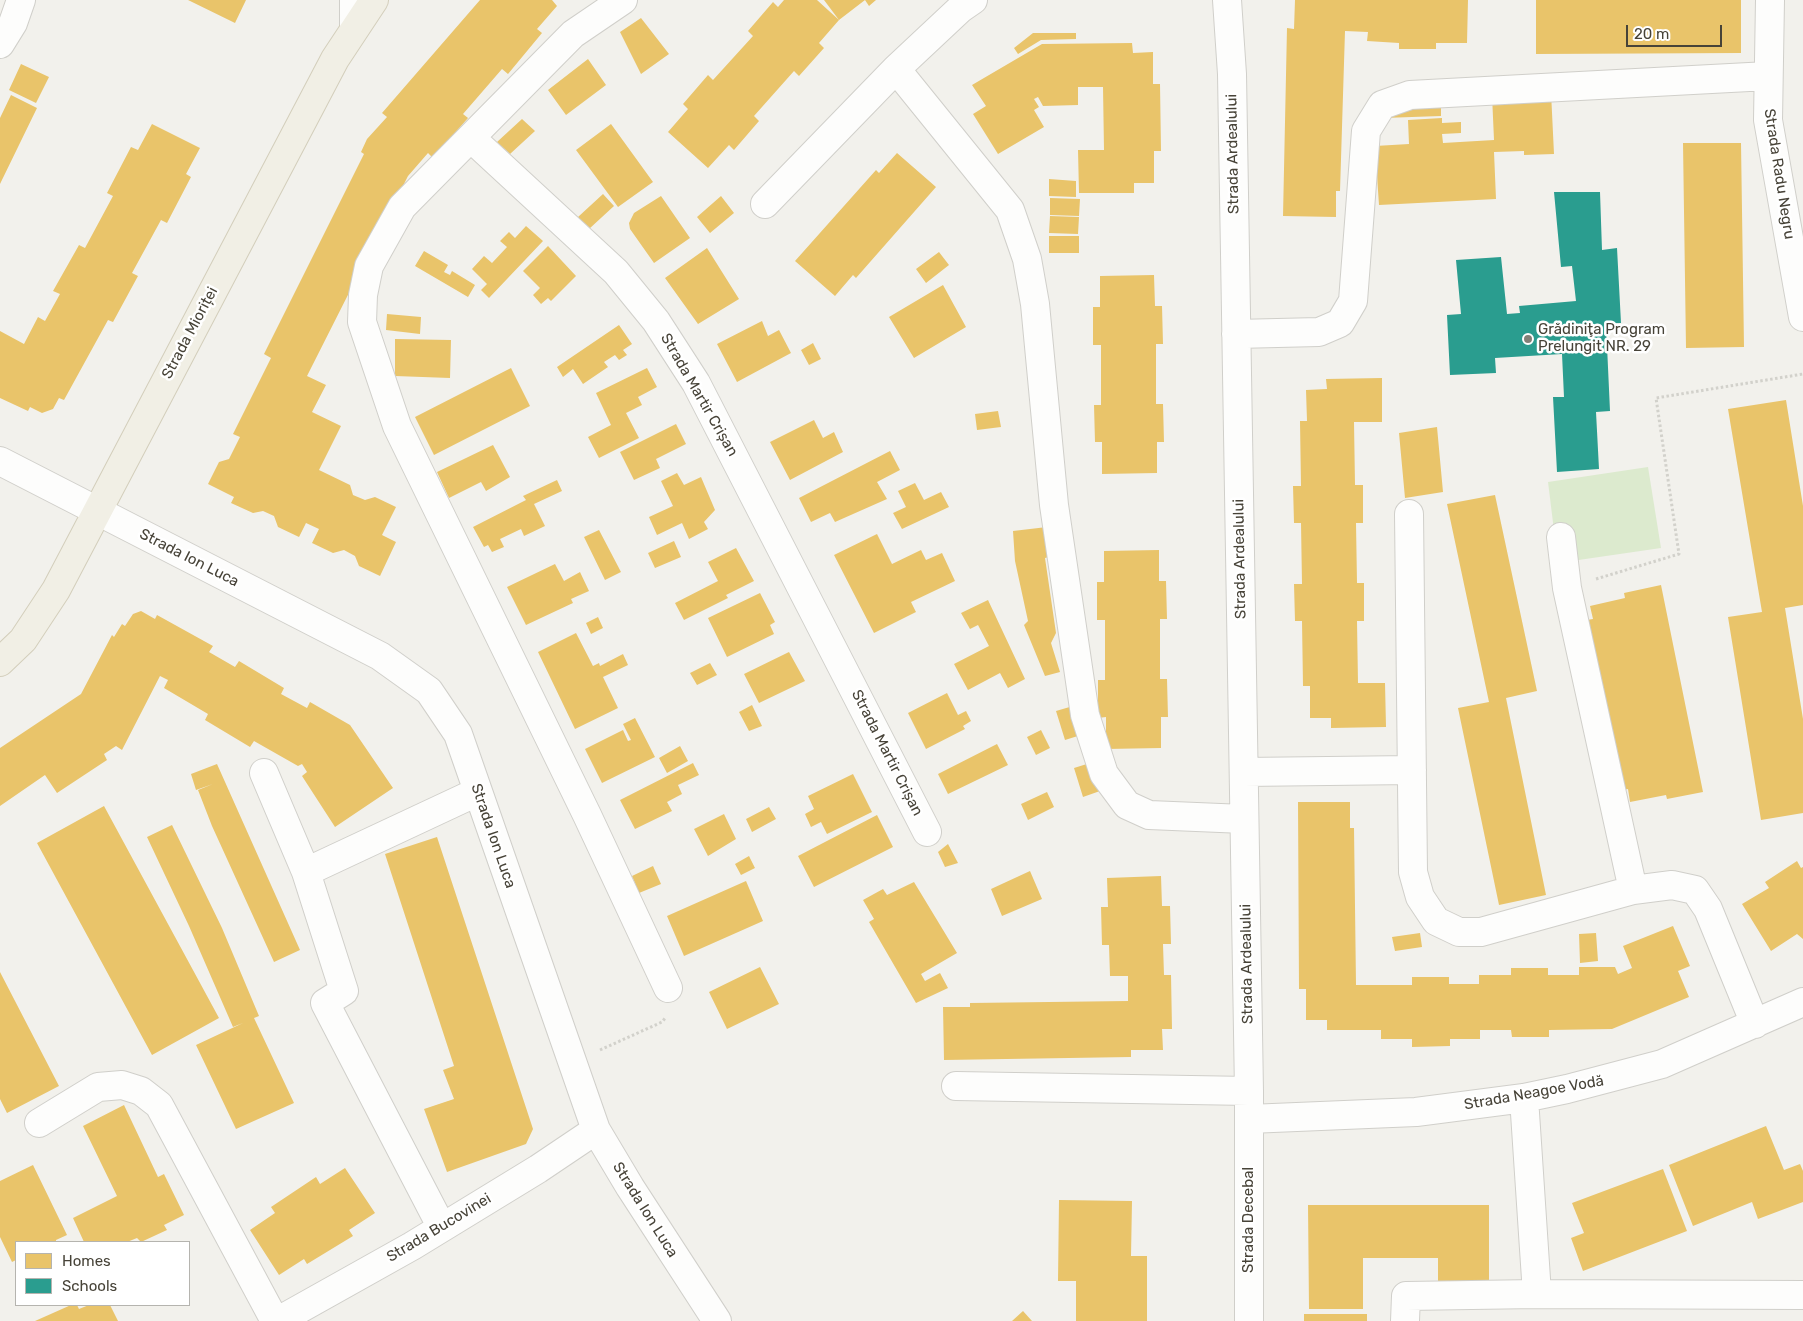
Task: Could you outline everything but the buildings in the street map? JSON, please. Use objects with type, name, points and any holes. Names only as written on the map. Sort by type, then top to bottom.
[{"type":"main road","name":"Strada Mioriței","points":[[0,662],[23,640],[56,590],[335,59],[374,0]]},
{"type":"street","points":[[0,44],[13,23],[21,0]]},
{"type":"street","points":[[354,0],[354,28]]},
{"type":"street","points":[[623,0],[573,34],[402,207],[370,266],[363,295],[362,322],[397,426],[588,816],[668,988]]},
{"type":"street","points":[[764,204],[896,69],[960,9],[973,0]]},
{"type":"street","name":"Strada Ardealului","points":[[1227,0],[1232,74],[1249,1119]]},
{"type":"street","name":"Strada Radu Negru","points":[[1770,0],[1768,120],[1803,317]]},
{"type":"street","points":[[896,69],[1010,210],[1027,259],[1035,304],[1054,505],[1085,715],[1104,774],[1127,805],[1149,816],[1244,819]]},
{"type":"street","points":[[1236,334],[1319,332],[1340,323],[1353,301],[1366,131],[1382,105],[1410,96],[1768,76]]},
{"type":"street","name":"Strada Martir Crișan","points":[[470,138],[616,272],[656,321],[696,383],[927,832]]},
{"type":"street","name":"Strada Ion Luca","points":[[0,461],[380,656],[429,691],[458,734],[596,1130],[630,1187],[717,1321]]},
{"type":"street","points":[[1409,514],[1413,872],[1420,897],[1436,921],[1459,932],[1481,932],[1633,890],[1672,885],[1695,890],[1708,908],[1755,1024]]},
{"type":"street","points":[[1561,537],[1566,588],[1633,890]]},
{"type":"street","points":[[1244,772],[1412,770]]},
{"type":"street","points":[[264,773],[306,872],[344,991],[325,1003],[441,1226]]},
{"type":"street","points":[[306,872],[477,792]]},
{"type":"street","name":"Strada Neagoe Vodă","points":[[1249,1119],[1416,1112],[1524,1098],[1612,1079],[1662,1064],[1803,1002]]},
{"type":"street","points":[[39,1123],[98,1087],[122,1085],[142,1092],[159,1105],[277,1321]]},
{"type":"street","points":[[956,1086],[1249,1091]]},
{"type":"street","points":[[1524,1098],[1537,1294]]},
{"type":"street","name":"Strada Decebal","points":[[1249,1119],[1249,1321]]},
{"type":"street","name":"Strada Bucovinei","points":[[277,1321],[412,1246],[441,1226],[538,1169],[596,1130]]},
{"type":"street","points":[[1405,1321],[1406,1296],[1537,1294],[1803,1295]]},
{"type":"path","points":[[1566,588],[1679,554],[1656,398],[1803,374]]},
{"type":"path","points":[[571,1062],[662,1022],[671,1010],[668,988]]},
{"type":"green space","points":[[1648,467],[1661,548],[1558,563],[1548,482]]},
{"type":"place","name":"Grădiniţa Program Prelungit NR. 29","points":[[1528,339]]}]
